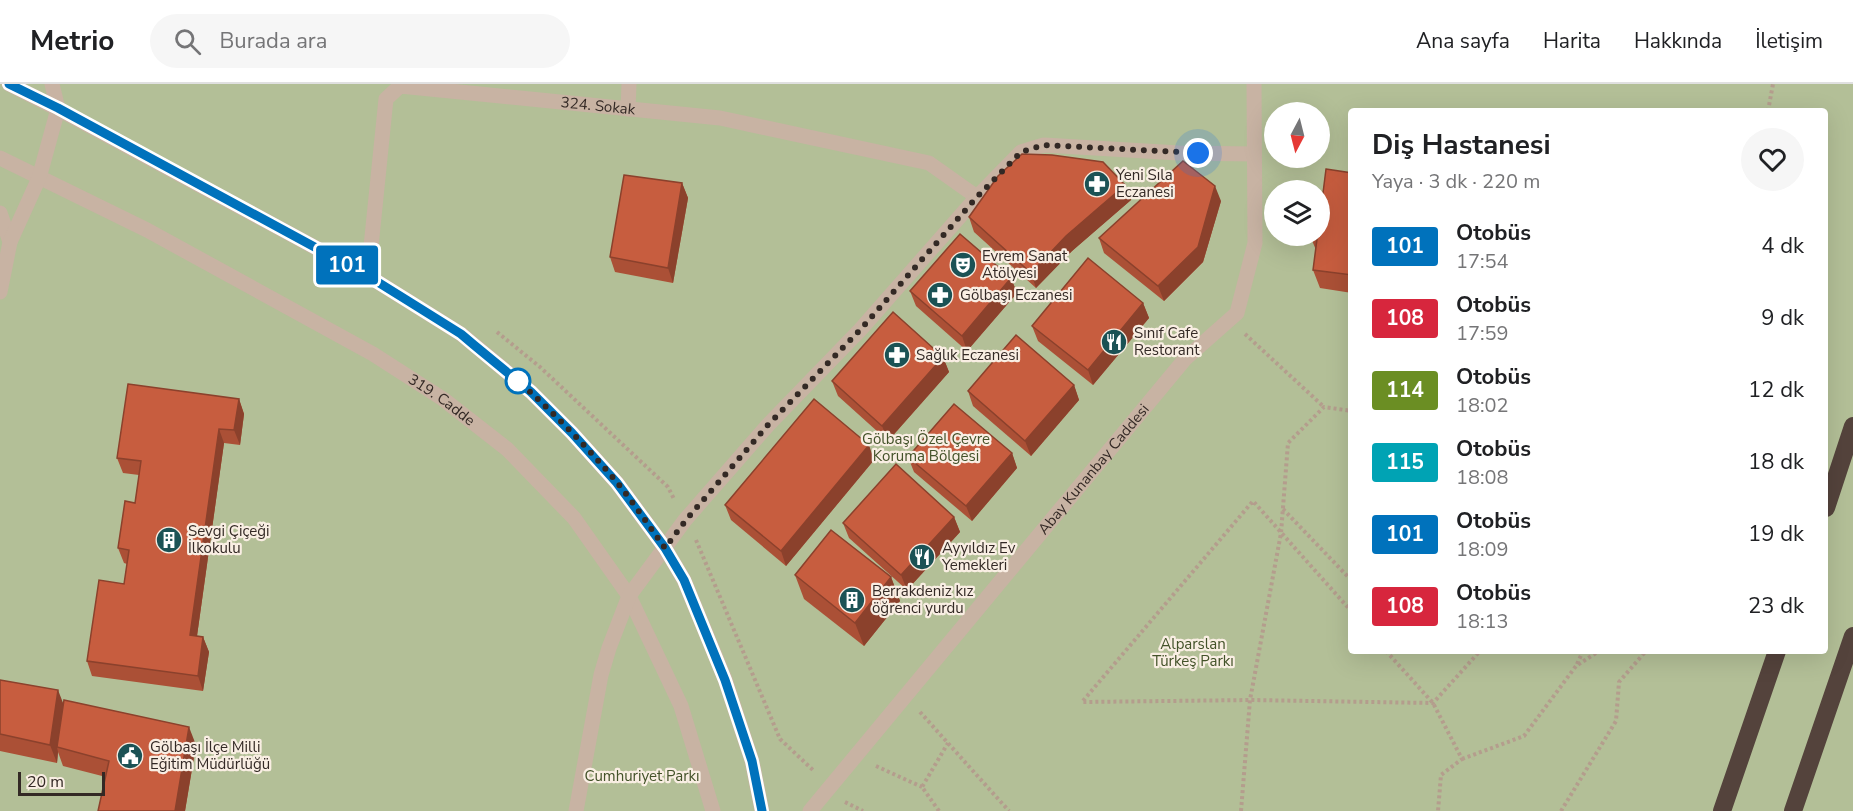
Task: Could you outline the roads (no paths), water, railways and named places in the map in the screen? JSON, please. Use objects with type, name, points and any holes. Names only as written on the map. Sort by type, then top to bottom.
[{"type":"highway","points":[[1828,502],[1853,426]]},
{"type":"highway","points":[[1793,811],[1853,636]]},
{"type":"highway","points":[[1722,811],[1776,654]]},
{"type":"street","points":[[0,91],[3,84]]},
{"type":"street","points":[[9,84],[58,108],[368,276],[461,334],[531,392],[617,483],[665,548],[684,580],[725,680],[752,761],[762,811]]},
{"type":"street","points":[[0,292],[9,242],[39,178],[58,108],[52,84]]},
{"type":"street","points":[[628,109],[629,84]]},
{"type":"street","name":"Abay Kunanbay Caddesi","points":[[810,811],[1185,359],[1237,313],[1255,243],[1254,84]]},
{"type":"street","name":"324. Sokak","points":[[368,276],[386,99],[400,85],[720,118],[928,164],[977,197]]},
{"type":"street","points":[[576,811],[601,675],[629,596],[686,520],[768,425],[860,330],[977,197],[1021,152],[1044,145],[1179,153],[1254,154]]},
{"type":"street","name":"319. Cadde","points":[[0,158],[147,230],[373,354],[443,399],[507,449],[574,518],[629,596],[681,706],[713,811]]},
{"type":"street","points":[[0,213],[9,242]]},
{"type":"place","name":"Yeni Sıla Eczanesi","points":[[1097,184]]},
{"type":"place","name":"Evrem Sanat Atölyesi","points":[[963,265]]},
{"type":"place","name":"Gölbaşı Eczanesi","points":[[940,295]]},
{"type":"place","name":"Sınıf Cafe Restorant","points":[[1114,342]]},
{"type":"place","name":"Sağlık Eczanesi","points":[[897,355]]},
{"type":"place","name":"Sevgi Çiçeği İlkokulu","points":[[169,540]]},
{"type":"place","name":"Ayyıldız Ev Yemekleri","points":[[922,557]]},
{"type":"place","name":"Berrakdeniz kız öğrenci yurdu","points":[[852,600]]},
{"type":"place","name":"Gölbaşı İlçe Milli Eğitim Müdürlüğü","points":[[130,756]]},
{"type":"park label","name":"Gölbaşı Özel Çevre Koruma Bölgesi","points":[[926,448]]},
{"type":"park label","name":"Alparslan Türkeş Parkı","points":[[1193,652]]},
{"type":"park label","name":"Cumhuriyet Parkı","points":[[642,776]]}]
